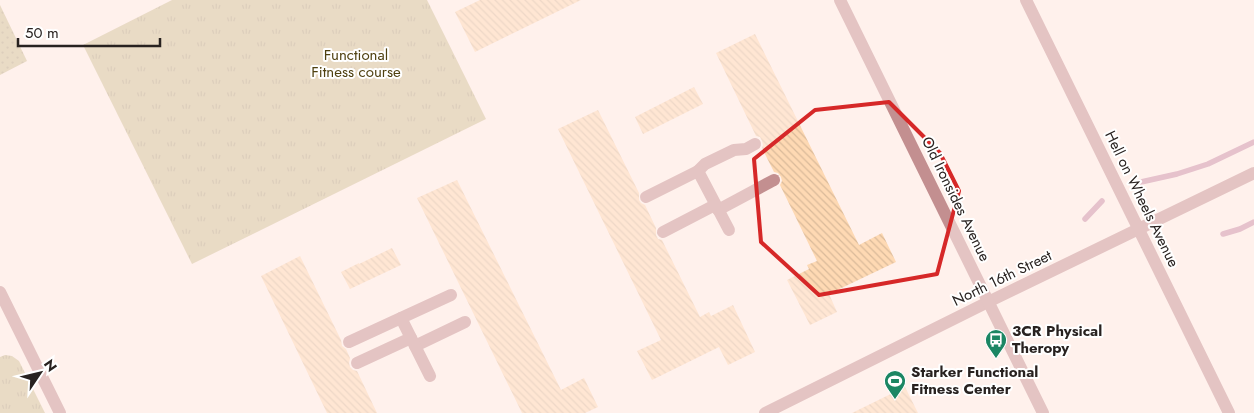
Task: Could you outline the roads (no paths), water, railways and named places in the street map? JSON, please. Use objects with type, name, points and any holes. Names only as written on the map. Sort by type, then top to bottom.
[{"type":"street","name":"Old Ironsides Avenue","points":[[840,0],[1043,413]]},
{"type":"street","name":"Hell on Wheels Avenue","points":[[1026,0],[1229,413]]},
{"type":"street","points":[[646,197],[698,171],[705,164],[734,150],[746,149],[755,144]]},
{"type":"street","points":[[698,171],[729,230]]},
{"type":"street","name":"North 16th Street","points":[[764,413],[1254,173]]},
{"type":"street","points":[[663,232],[774,180]]},
{"type":"street","points":[[0,292],[60,413]]},
{"type":"street","points":[[349,342],[451,295]]},
{"type":"street","points":[[401,318],[430,376]]},
{"type":"street","points":[[357,363],[465,322]]},
{"type":"waterway","points":[[1141,182],[1177,174],[1208,164],[1254,142]]},
{"type":"waterway","points":[[1085,219],[1102,201]]},
{"type":"waterway","points":[[1223,234],[1254,222]]},
{"type":"place","name":"3CR Physical Theropy","points":[[996,359]]},
{"type":"place","name":"Starker Functional Fitness Center","points":[[895,400]]},
{"type":"park label","name":"Functional Fitness course","points":[[356,64]]}]
